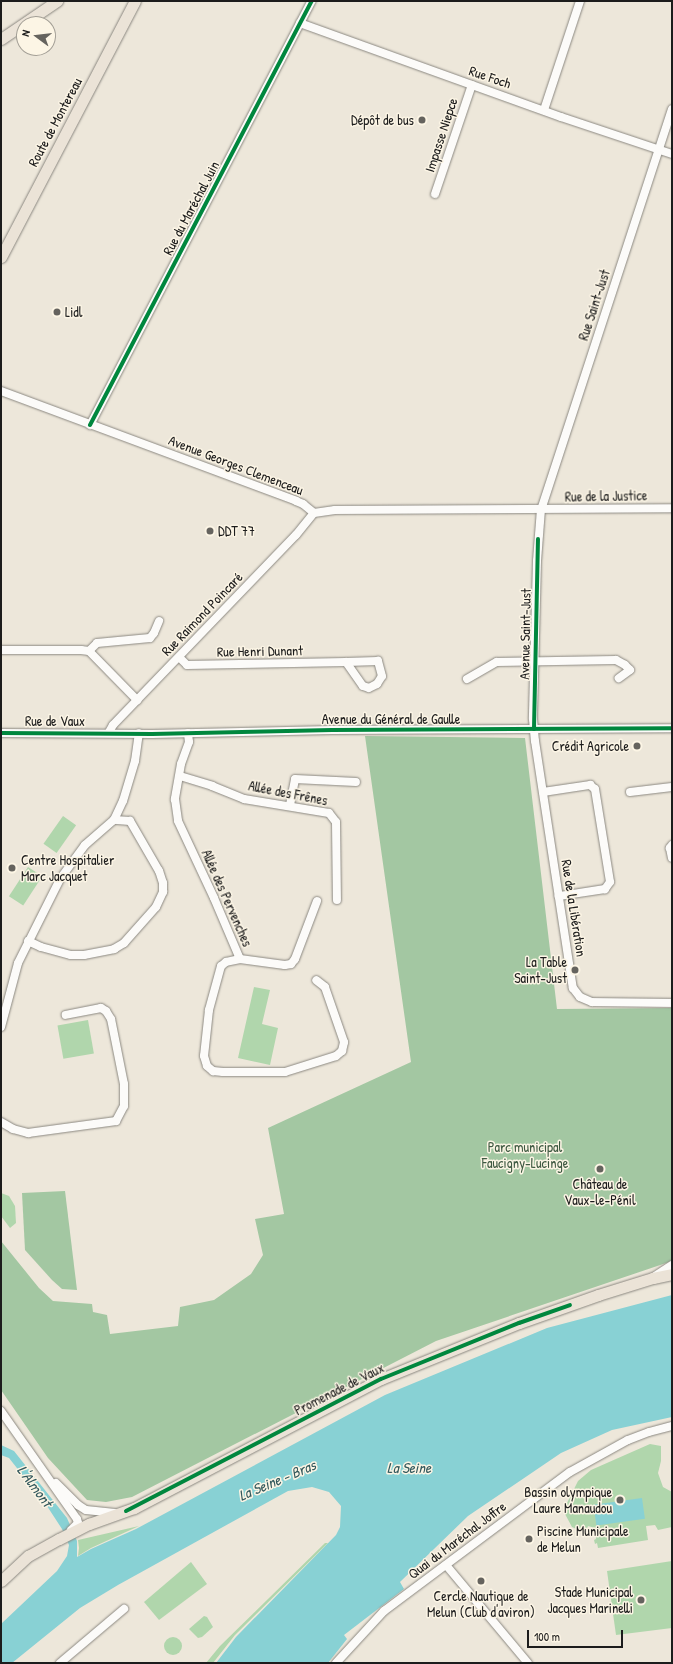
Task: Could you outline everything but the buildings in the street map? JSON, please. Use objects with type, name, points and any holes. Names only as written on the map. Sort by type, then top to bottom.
[{"type":"main road","points":[[1,39],[57,1]]},
{"type":"main road","name":"Route de Montereau","points":[[1,257],[135,1]]},
{"type":"main road","name":"Promenade de Vaux","points":[[124,1512],[381,1379],[519,1323],[653,1278],[672,1274]]},
{"type":"main road","points":[[1,1581],[28,1556],[81,1527],[124,1512]]},
{"type":"street","name":"Rue du Maréchal Juin","points":[[90,425],[312,1]]},
{"type":"street","points":[[544,110],[580,1]]},
{"type":"street","name":"Rue Foch","points":[[300,23],[472,85],[672,154]]},
{"type":"street","name":"Impasse Niepce","points":[[435,194],[472,85]]},
{"type":"street","name":"Rue Saint-Just","points":[[541,509],[672,109]]},
{"type":"street","name":"Avenue Georges Clemenceau","points":[[1,391],[296,501],[303,504],[314,513],[335,510],[541,509]]},
{"type":"street","name":"Rue de la Justice","points":[[541,509],[672,508]]},
{"type":"street","name":"Avenue Saint-Just","points":[[534,729],[541,509]]},
{"type":"street","name":"Rue Raimond Poincaré","points":[[109,732],[113,725],[296,535],[314,513]]},
{"type":"street","points":[[89,651],[98,643],[150,638],[159,621]]},
{"type":"street","points":[[1,650],[89,651],[137,700]]},
{"type":"street","name":"Rue Henri Dunant","points":[[179,657],[187,665],[378,661],[382,676],[376,684],[369,688],[363,686],[346,662]]},
{"type":"street","points":[[467,679],[497,662],[616,660],[625,664],[630,670],[618,678]]},
{"type":"street","name":"Avenue du Général de Gaulle","points":[[109,732],[188,733],[672,728]]},
{"type":"street","name":"Rue de la Libération","points":[[534,729],[572,984],[578,995],[592,1002],[672,1003]]},
{"type":"street","name":"Rue de Vaux","points":[[1,732],[109,732]]},
{"type":"street","points":[[1,1027],[18,963],[60,879],[84,845],[114,820],[123,801],[135,761],[139,733]]},
{"type":"street","name":"Allée des Pervenches","points":[[188,733],[189,742],[181,764],[175,799],[178,821],[214,898],[240,959],[285,966],[291,964],[295,959],[317,901]]},
{"type":"street","name":"Allée des Frênes","points":[[180,776],[212,786],[244,799],[290,805],[326,812],[333,815],[336,822],[337,900]]},
{"type":"street","points":[[290,805],[295,779],[356,782]]},
{"type":"street","points":[[543,792],[590,785],[595,789],[610,882],[605,889],[559,896]]},
{"type":"street","points":[[630,792],[672,787]]},
{"type":"street","points":[[28,941],[41,948],[71,955],[84,955],[114,949],[124,943],[156,907],[163,892],[163,883],[159,872],[130,821],[114,820]]},
{"type":"street","points":[[672,845],[670,848],[672,858]]},
{"type":"street","points":[[240,959],[226,962],[221,966],[210,1010],[204,1056],[207,1066],[213,1071],[285,1072],[336,1056],[342,1051],[344,1042],[325,987],[316,980]]},
{"type":"street","points":[[1,1122],[13,1129],[28,1133],[116,1121],[124,1106],[124,1084],[111,1019],[106,1011],[101,1008],[66,1015]]},
{"type":"street","points":[[653,1278],[672,1265]]},
{"type":"street","points":[[1,1411],[49,1481],[80,1516],[81,1527],[91,1520],[28,1450]]},
{"type":"street","name":"Quai du Maréchal Joffre","points":[[336,1663],[384,1611],[570,1472],[628,1440],[648,1432],[672,1426]]},
{"type":"street","points":[[78,1505],[86,1510],[97,1512],[124,1512]]},
{"type":"street","points":[[446,1564],[528,1663]]},
{"type":"street","points":[[60,1663],[124,1609]]},
{"type":"green space","name":"Parc municipal Faucigny-Lucinge","points":[[365,736],[525,738],[557,1009],[672,1008],[672,1261],[436,1341],[132,1497],[106,1502],[87,1500],[48,1458],[1,1390],[1,1241],[39,1288],[53,1301],[92,1304],[93,1312],[107,1315],[110,1334],[178,1326],[180,1307],[214,1300],[251,1274],[263,1255],[255,1219],[284,1214],[268,1128],[411,1062]]},
{"type":"green space","points":[[63,816],[76,825],[57,853],[43,844]]},
{"type":"green space","points":[[28,867],[42,876],[23,906],[9,896]]},
{"type":"green space","points":[[254,987],[270,990],[262,1024],[278,1028],[270,1065],[238,1058]]},
{"type":"green space","points":[[88,1020],[94,1053],[63,1059],[57,1025]]},
{"type":"green space","points":[[65,1191],[77,1290],[62,1289],[25,1250],[22,1193]]},
{"type":"green space","points":[[1,1193],[9,1196],[15,1206],[16,1223],[10,1228],[1,1216]]},
{"type":"green space","name":"Bassin olympique Laure Manaudou","points":[[650,1444],[661,1446],[661,1461],[658,1473],[663,1487],[672,1492],[672,1527],[658,1530],[655,1525],[646,1526],[648,1540],[598,1548],[597,1543],[595,1544],[594,1540],[596,1539],[595,1528],[588,1526],[585,1533],[572,1527],[565,1514],[565,1507],[578,1481],[591,1470]]},
{"type":"green space","points":[[139,1526],[91,1548],[78,1556],[78,1540]]},
{"type":"green space","points":[[325,1543],[328,1543],[235,1635],[213,1663],[206,1663],[220,1646]]},
{"type":"green space","name":"Stade Municipal Jacques Marinelli","points":[[672,1561],[672,1628],[616,1635],[607,1571]]},
{"type":"green space","points":[[191,1562],[207,1584],[159,1620],[144,1602]]},
{"type":"green space","points":[[204,1616],[207,1617],[213,1627],[202,1637],[198,1638],[189,1629]]},
{"type":"green space","points":[[173,1637],[179,1640],[182,1646],[179,1652],[173,1655],[167,1652],[164,1646],[167,1640]]},
{"type":"water","name":"La Seine","points":[[672,1295],[672,1417],[612,1430],[561,1453],[468,1516],[400,1582],[404,1589],[344,1635],[347,1639],[328,1663],[216,1663],[236,1637],[336,1535],[340,1527],[341,1506],[329,1492],[312,1487],[288,1491],[118,1585],[80,1608],[12,1663],[1,1663],[1,1624],[57,1571],[67,1556],[69,1545],[62,1529],[47,1506],[9,1458],[1,1455],[1,1445],[14,1451],[67,1518],[77,1541],[77,1557],[91,1549],[136,1529],[385,1395],[547,1328]]},
{"type":"water","points":[[642,1498],[645,1519],[596,1526],[593,1505]]},
{"type":"cycle path","points":[[90,425],[312,1]]},
{"type":"cycle path","points":[[534,729],[538,539]]},
{"type":"cycle path","points":[[1,733],[152,734],[332,730],[672,728]]},
{"type":"cycle path","points":[[126,1511],[381,1379],[519,1323],[570,1305]]},
{"type":"place","name":"Dépôt de bus","points":[[422,120]]},
{"type":"place","name":"Lidl","points":[[57,312]]},
{"type":"place","name":"DDT 77","points":[[210,531]]},
{"type":"place","name":"Crédit Agricole","points":[[637,746]]},
{"type":"place","name":"Centre Hospitalier Marc Jacquet","points":[[12,868]]},
{"type":"place","name":"La Table Saint-Just","points":[[575,970]]},
{"type":"place","name":"Château de Vaux-le-Pénil","points":[[600,1169]]},
{"type":"place","name":"Bassin olympique Laure Manaudou","points":[[620,1500]]},
{"type":"place","name":"Piscine Municipale de Melun","points":[[529,1539]]},
{"type":"place","name":"Cercle Nautique de Melun (Club d'aviron)","points":[[481,1581]]},
{"type":"place","name":"Stade Municipal Jacques Marinelli","points":[[641,1600]]},
{"type":"water label","name":"La Seine - Bras","points":[[277,1480]]},
{"type":"water label","name":"L'Almont","points":[[35,1486]]}]
